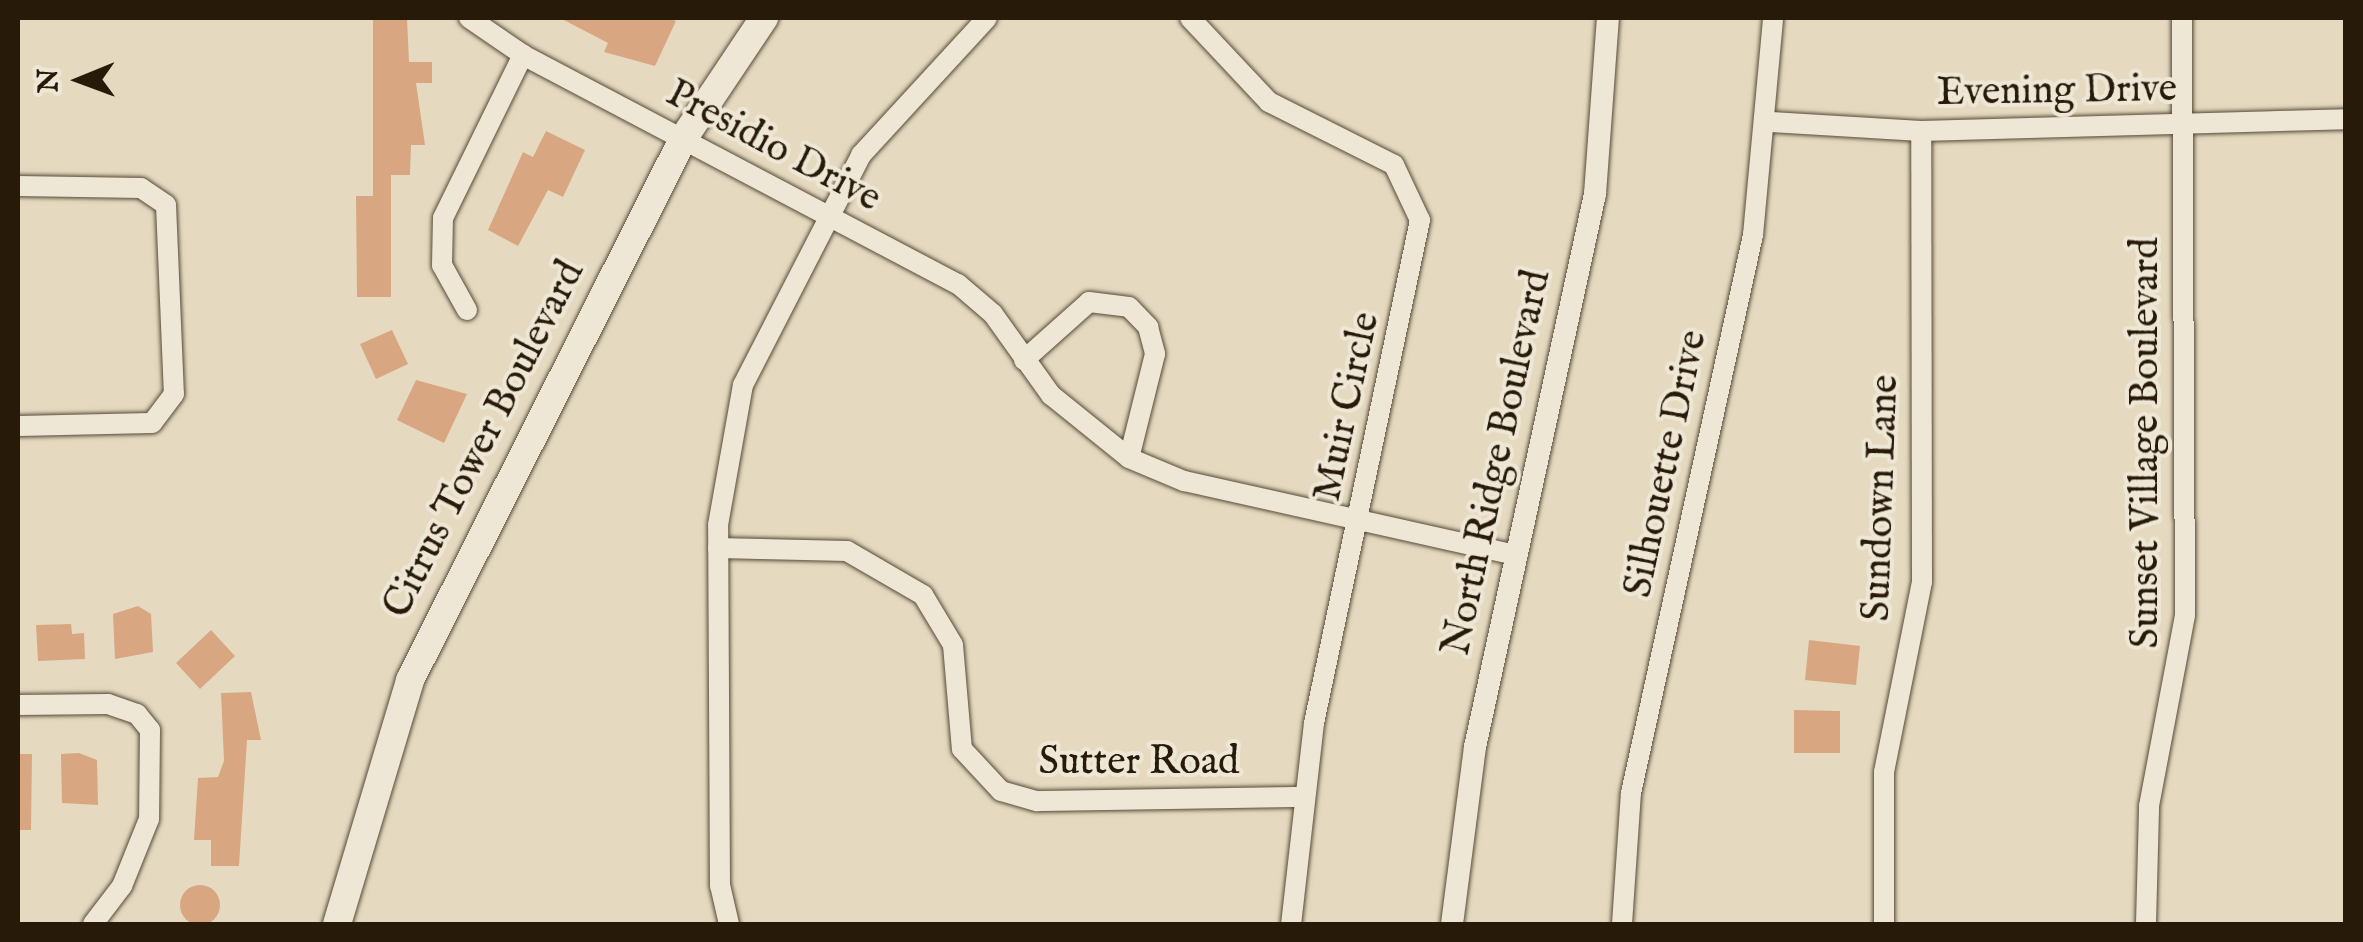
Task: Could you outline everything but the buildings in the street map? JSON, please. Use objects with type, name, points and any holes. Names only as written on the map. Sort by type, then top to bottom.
[{"type":"main road","name":"Citrus Tower Boulevard","points":[[337,924],[410,680],[683,139],[764,18]]},
{"type":"street","name":"Presidio Drive","points":[[469,18],[522,55],[976,296],[1075,420],[1129,458],[1184,481],[1516,555]]},
{"type":"street","points":[[729,924],[720,886],[718,548],[743,385],[826,214],[890,117],[987,18]]},
{"type":"street","name":"Muir Circle","points":[[1190,18],[1243,82],[1296,119],[1379,152],[1415,198],[1420,242],[1300,797],[1290,924]]},
{"type":"street","name":"North Ridge Boulevard","points":[[1452,924],[1458,838],[1594,194],[1608,18]]},
{"type":"street","name":"Silhouette Drive","points":[[1622,924],[1630,793],[1770,122],[1773,18]]},
{"type":"street","name":"Sunset Village Boulevard","points":[[2146,924],[2149,806],[2184,645],[2182,18]]},
{"type":"street","points":[[467,310],[442,265],[443,218],[522,55]]},
{"type":"street","name":"Evening Drive","points":[[1770,122],[1922,131],[2346,119]]},
{"type":"street","name":"Sundown Lane","points":[[1884,924],[1884,772],[1923,567],[1922,131]]},
{"type":"street","points":[[18,186],[141,188],[166,206],[174,394],[152,424],[18,426]]},
{"type":"street","points":[[1024,360],[1089,302],[1128,307],[1148,328],[1155,354],[1129,458]]},
{"type":"street","name":"Sutter Road","points":[[718,548],[846,551],[923,596],[953,645],[962,749],[1001,792],[1037,801],[1300,797]]},
{"type":"street","points":[[18,706],[108,704],[137,714],[150,730],[146,831],[93,924]]}]
